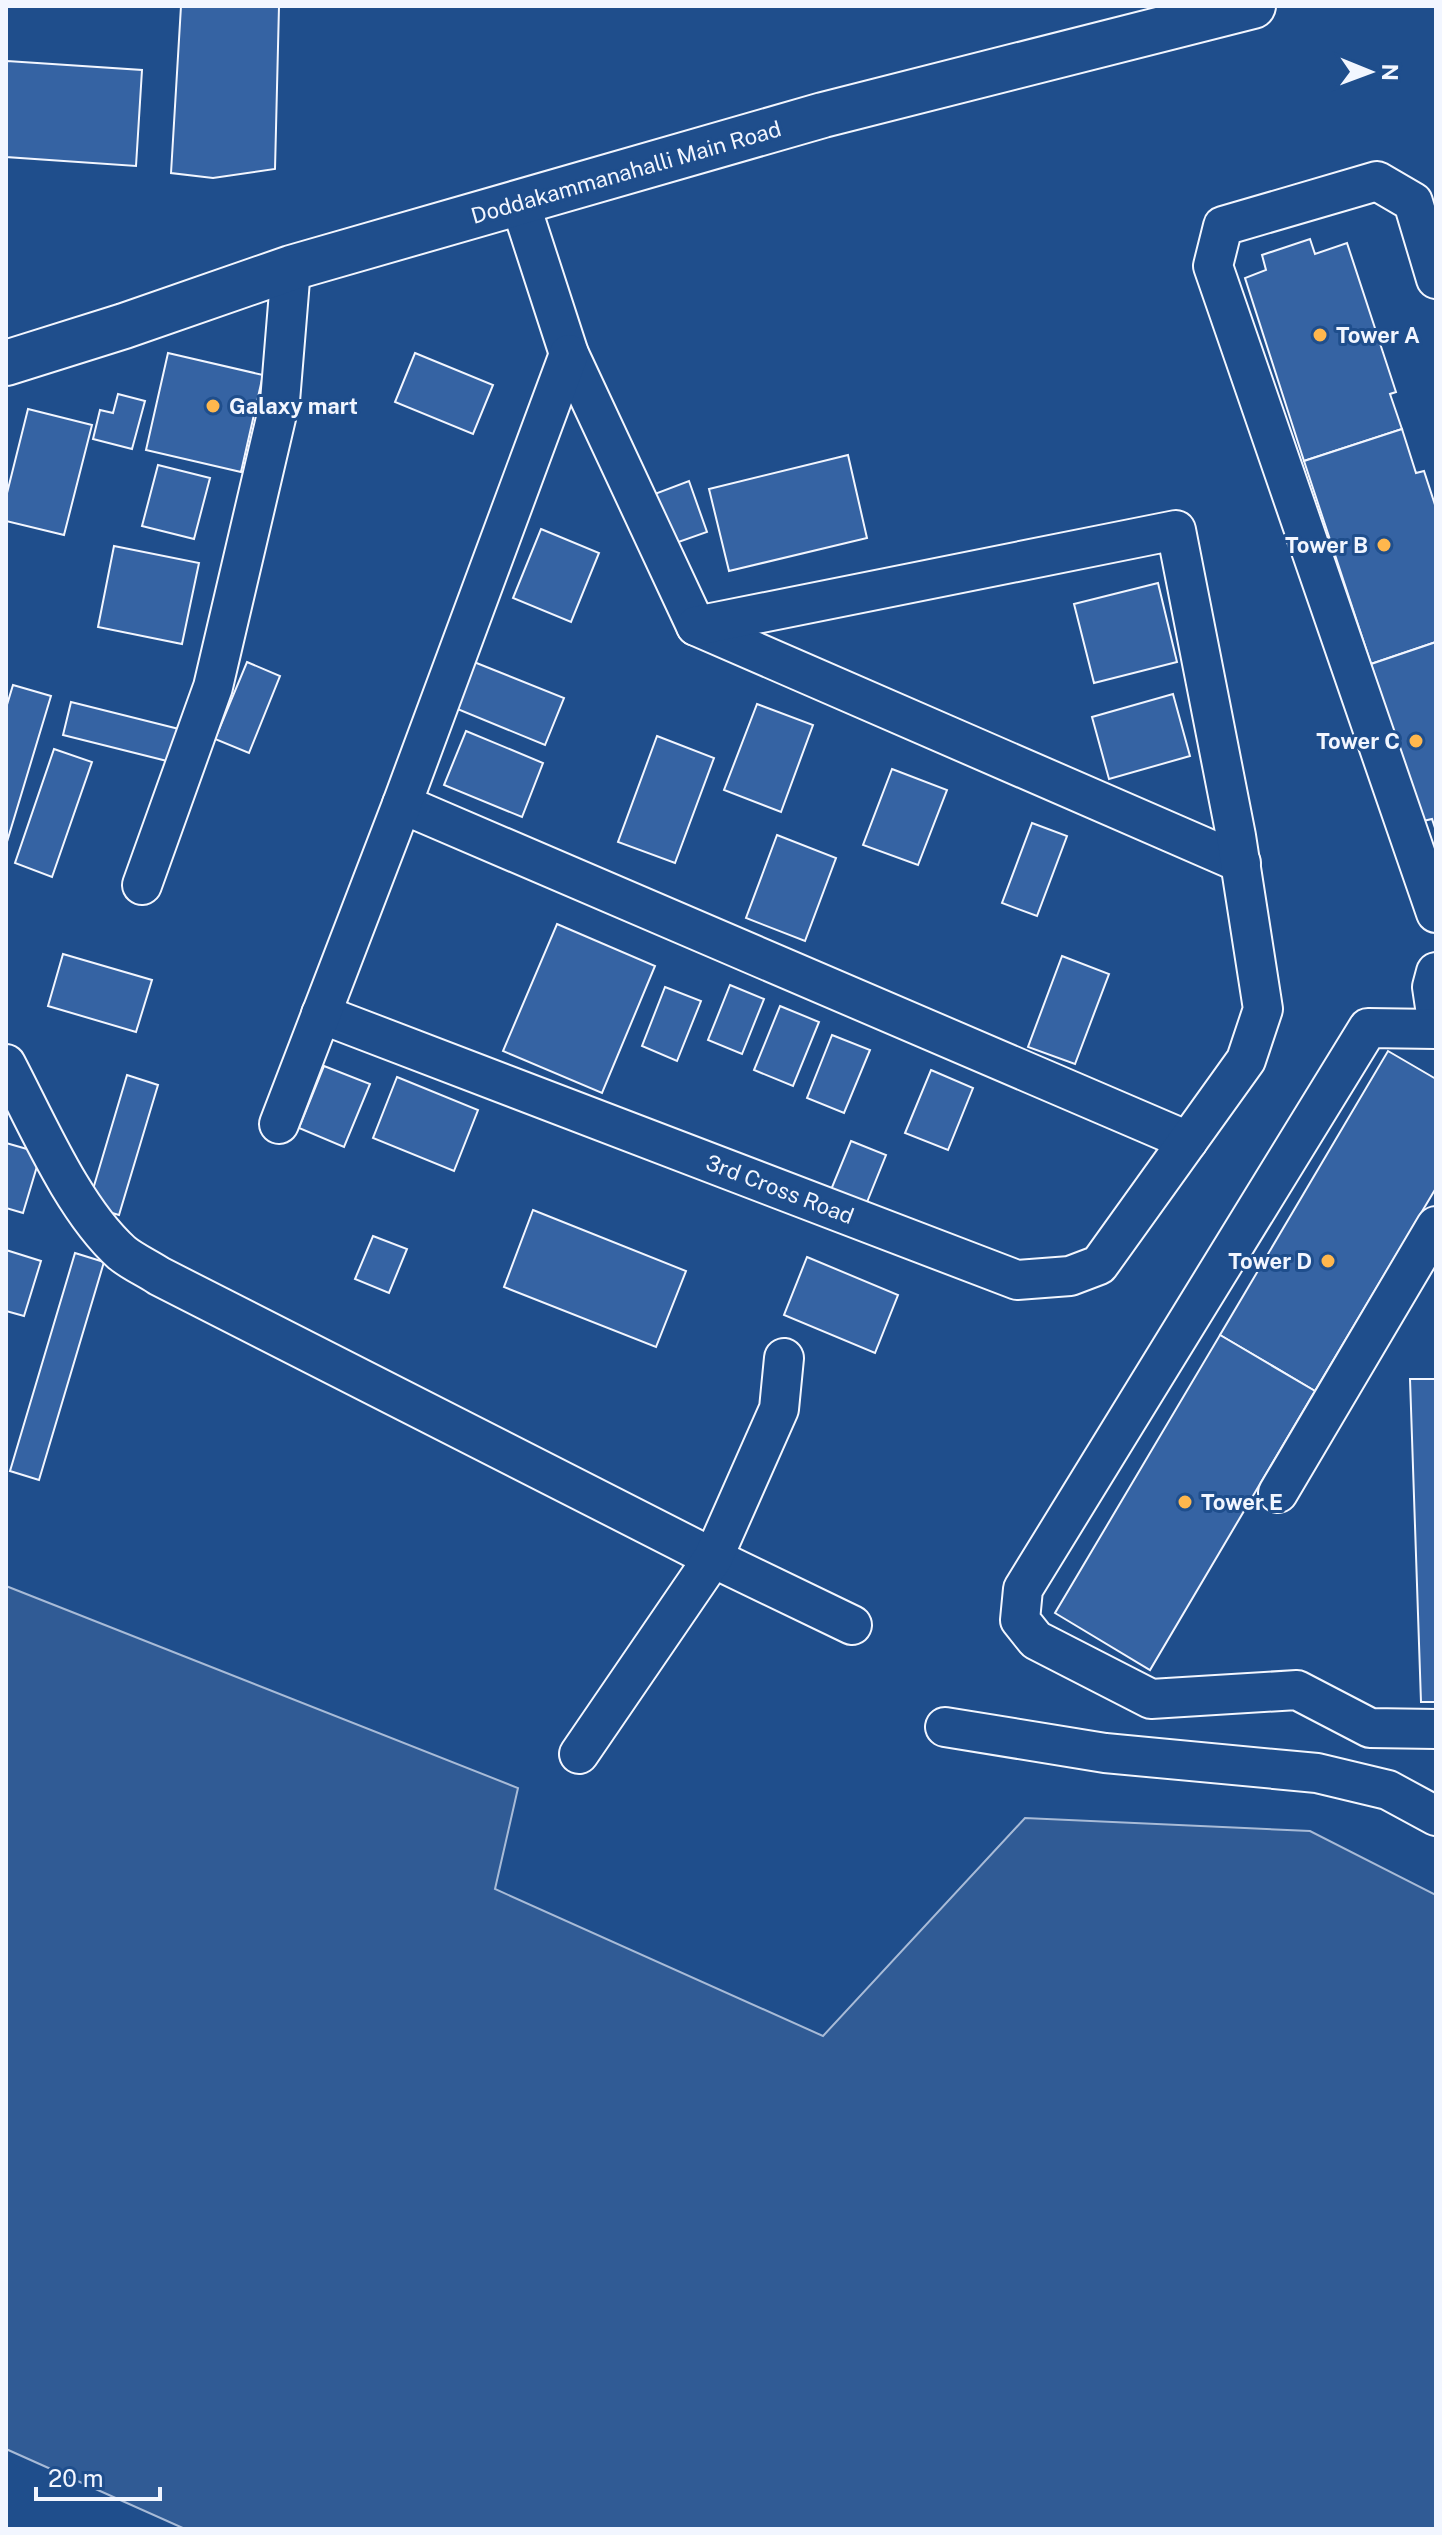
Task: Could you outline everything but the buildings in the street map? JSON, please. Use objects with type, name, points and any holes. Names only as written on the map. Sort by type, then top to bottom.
[{"type":"street","name":"Doddakammanahalli Main Road","points":[[6,363],[291,268],[823,115],[1253,6]]},
{"type":"street","points":[[1436,279],[1413,202],[1377,181],[1223,226],[1213,266],[1436,913]]},
{"type":"street","points":[[520,203],[569,354],[696,626],[1241,863]]},
{"type":"street","points":[[142,885],[213,687],[280,401],[291,268]]},
{"type":"street","points":[[279,1124],[569,354]]},
{"type":"street","name":"3rd Cross Road","points":[[321,1014],[1017,1280],[1070,1276],[1099,1265],[1246,1060],[1263,1009],[1241,863],[1176,530],[696,626]]},
{"type":"street","points":[[402,804],[1188,1141]]},
{"type":"street","points":[[1436,972],[1432,987],[1436,1014]]},
{"type":"street","points":[[1436,1029],[1368,1028],[1023,1589],[1020,1620],[1036,1640],[1151,1699],[1297,1690],[1370,1728],[1436,1729]]},
{"type":"street","points":[[6,1064],[74,1193],[96,1225],[124,1254],[159,1276],[713,1558],[852,1625]]},
{"type":"street","points":[[1278,1493],[1436,1226]]},
{"type":"street","points":[[579,1754],[713,1558],[779,1409],[784,1358]]},
{"type":"street","points":[[945,1727],[1105,1753],[1317,1773],[1388,1790],[1436,1816]]},
{"type":"shaded area","points":[[6,1586],[518,1788],[495,1889],[823,2036],[1025,1818],[1310,1831],[1436,1895],[1436,2529],[185,2529],[6,2449]]},
{"type":"place","name":"Tower A","points":[[1320,335]]},
{"type":"place","name":"Galaxy mart","points":[[213,406]]},
{"type":"place","name":"Tower B","points":[[1384,545]]},
{"type":"place","name":"Tower C","points":[[1416,741]]},
{"type":"place","name":"Tower D","points":[[1328,1261]]},
{"type":"place","name":"Tower E","points":[[1185,1502]]}]
